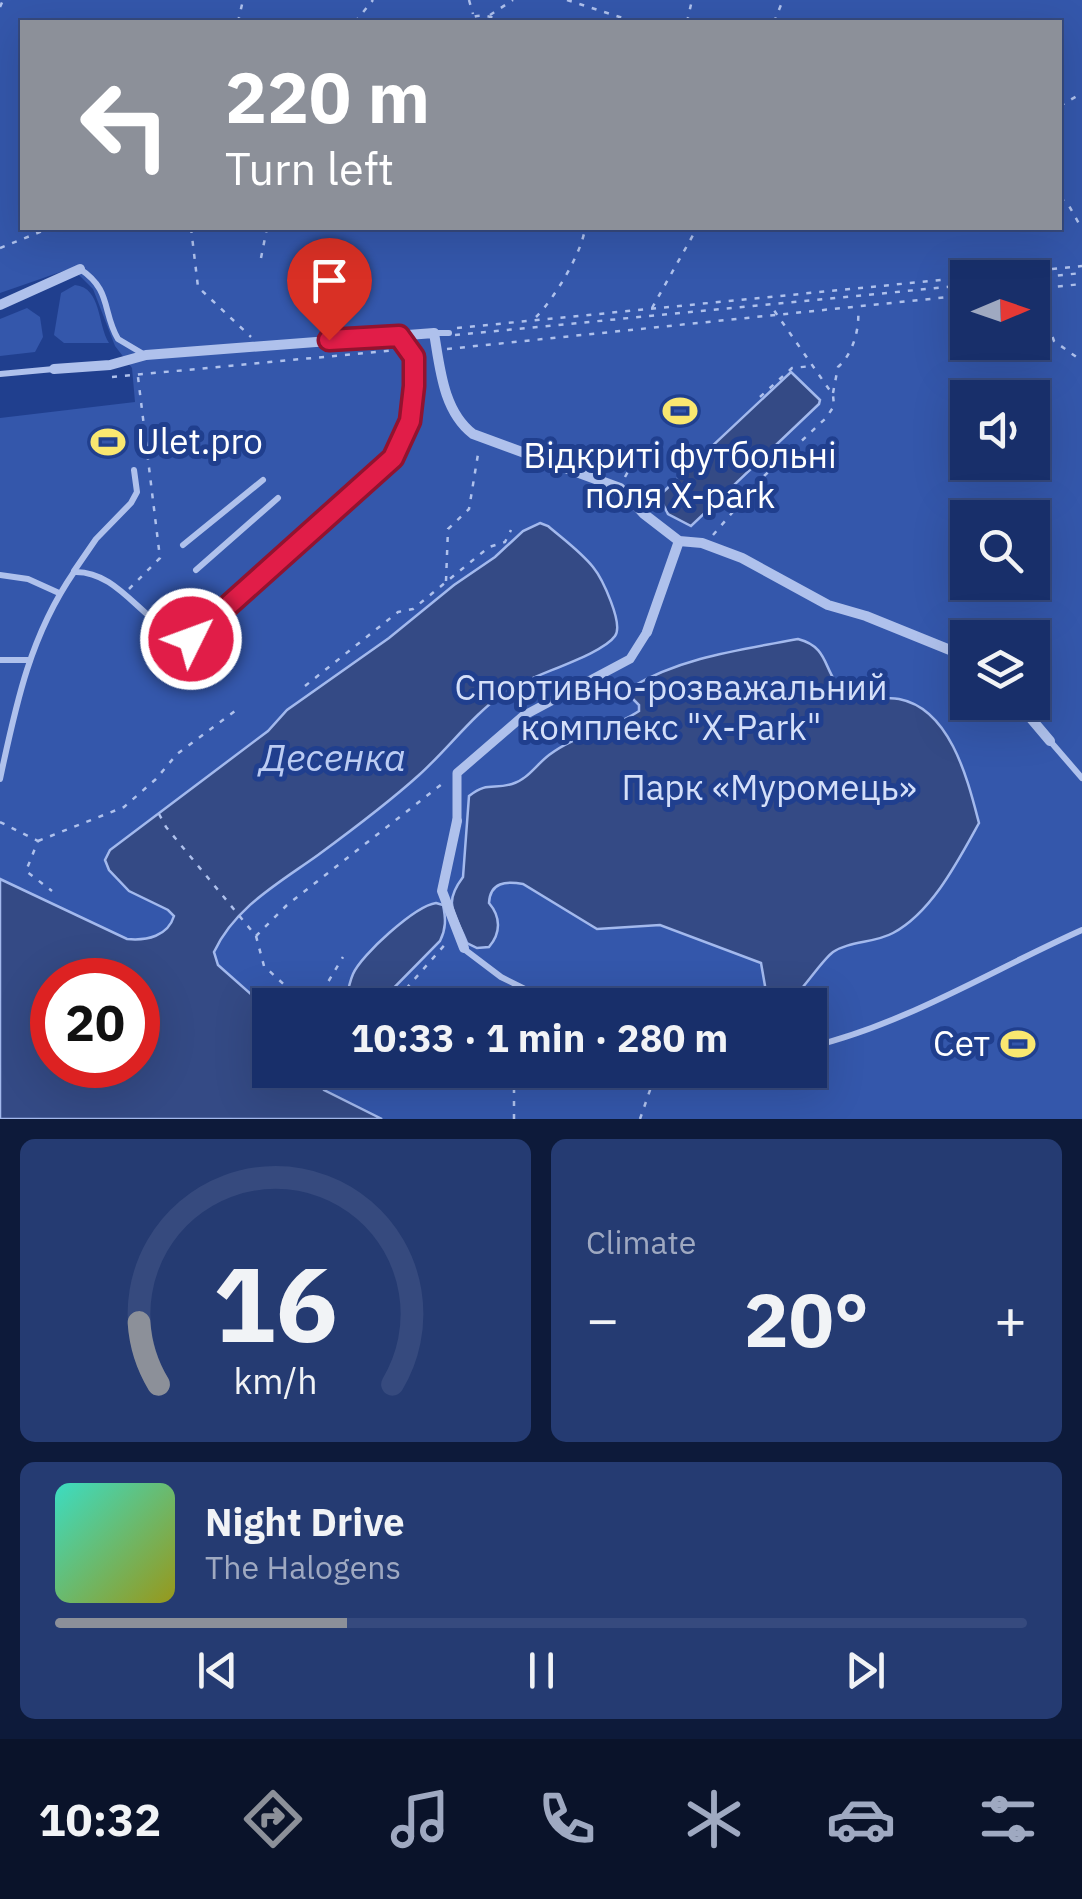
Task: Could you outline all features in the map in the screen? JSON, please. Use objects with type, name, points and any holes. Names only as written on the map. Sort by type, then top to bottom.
[{"type":"street","points":[[0,305],[80,270]]},
{"type":"street","points":[[54,369],[110,364],[146,355],[434,333],[448,401],[466,428],[480,437],[620,488],[644,514],[679,541],[702,543],[742,558],[828,605],[950,650]]},
{"type":"street","points":[[464,948],[442,891],[457,821],[457,773],[523,716],[630,659],[647,632],[679,541]]},
{"type":"street","points":[[1032,720],[1050,741]]},
{"type":"lane","points":[[80,270],[92,277],[104,293],[118,340],[146,355]]},
{"type":"lane","points":[[434,333],[450,332]]},
{"type":"lane","points":[[74,572],[95,573],[173,633],[191,639],[393,458],[410,421],[414,357],[399,336]]},
{"type":"lane","points":[[0,374],[54,369]]},
{"type":"lane","points":[[0,778],[21,684],[51,605],[96,538],[130,504],[137,492],[134,470]]},
{"type":"lane","points":[[183,545],[263,480]]},
{"type":"lane","points":[[196,570],[278,498]]},
{"type":"lane","points":[[0,575],[28,578],[59,593]]},
{"type":"lane","points":[[0,660],[30,660]]},
{"type":"lane","points":[[1050,741],[1082,778]]},
{"type":"lane","points":[[827,1043],[875,1028],[1082,930]]},
{"type":"lane","points":[[464,948],[501,978],[522,988]]},
{"type":"path","points":[[0,7],[3,0]]},
{"type":"path","points":[[357,20],[372,0]]},
{"type":"path","points":[[469,0],[474,15]]},
{"type":"path","points":[[488,15],[513,0]]},
{"type":"path","points":[[566,0],[629,20]]},
{"type":"path","points":[[466,20],[474,15],[499,20]]},
{"type":"path","points":[[1062,200],[1082,228]]},
{"type":"path","points":[[0,248],[45,230]]},
{"type":"path","points":[[191,230],[198,287],[259,346]]},
{"type":"path","points":[[262,258],[267,230]]},
{"type":"path","points":[[533,320],[549,304],[584,240],[585,230]]},
{"type":"path","points":[[652,308],[696,230]]},
{"type":"path","points":[[950,287],[456,336],[450,332],[456,328],[1082,266]]},
{"type":"path","points":[[1050,276],[1082,273]]},
{"type":"path","points":[[1050,287],[1082,284]]},
{"type":"path","points":[[445,349],[950,298]]},
{"type":"path","points":[[702,543],[834,406],[832,395],[814,366],[793,342],[770,304]]},
{"type":"path","points":[[832,395],[838,367],[844,363],[860,328],[857,308]]},
{"type":"path","points":[[1050,330],[1054,341],[1082,361]]},
{"type":"path","points":[[98,377],[409,348]]},
{"type":"path","points":[[760,397],[792,368],[814,366]]},
{"type":"path","points":[[124,594],[160,558],[138,376]]},
{"type":"path","points":[[446,582],[448,530],[469,508],[480,437]]},
{"type":"path","points":[[620,488],[638,452]]},
{"type":"path","points":[[305,686],[398,612],[413,609],[488,547],[505,542],[511,530]]},
{"type":"path","points":[[191,639],[190,650],[199,661]]},
{"type":"path","points":[[52,892],[26,871],[38,841],[124,807],[177,754],[239,708]]},
{"type":"path","points":[[256,936],[287,905],[457,773]]},
{"type":"path","points":[[159,814],[256,936],[264,966],[288,988]]},
{"type":"path","points":[[0,822],[38,841]]},
{"type":"path","points":[[408,988],[456,932]]},
{"type":"path","points":[[324,988],[343,957]]},
{"type":"path","points":[[514,1088],[514,1119]]},
{"type":"path","points":[[640,1119],[651,1088]]},
{"type":"green space","name":"Парк «Муромець»","points":[[0,0],[1082,0],[1082,1119],[234,1119],[160,1012],[160,958],[119,958],[88,922],[0,879],[0,418],[135,402],[132,368],[115,346],[93,289],[72,268],[0,293]]},
{"type":"green space","points":[[75,285],[90,293],[109,343],[64,343],[54,335],[61,293]]},
{"type":"green space","points":[[27,308],[40,317],[43,337],[35,352],[0,356],[0,319]]},
{"type":"water","points":[[791,372],[820,400],[819,404],[691,526],[668,514],[659,496]]},
{"type":"water","name":"Десенка","points":[[540,523],[548,526],[597,573],[617,622],[615,636],[595,651],[518,685],[495,700],[394,796],[246,909],[214,952],[218,965],[252,995],[252,1088],[322,1088],[382,1119],[0,1119],[0,879],[127,939],[162,933],[174,916],[129,891],[109,870],[105,860],[110,850],[268,731],[287,710],[495,557],[523,531]]},
{"type":"water","points":[[798,639],[817,649],[833,678],[847,692],[868,700],[899,699],[917,705],[932,717],[963,768],[979,823],[932,899],[893,933],[833,952],[802,988],[765,988],[761,963],[660,925],[597,929],[523,884],[505,883],[492,891],[489,903],[498,925],[489,947],[477,948],[467,943],[452,902],[463,877],[469,796],[486,787],[517,782],[559,748],[639,711],[639,705],[629,695],[630,688],[670,669],[712,656]]},
{"type":"water","points":[[443,905],[440,941],[394,988],[348,988],[366,955],[427,906]]},
{"type":"place","name":"Відкриті футбольні поля X-park","points":[[680,411]]},
{"type":"place","name":"Ulet.pro","points":[[108,442]]},
{"type":"place","name":"Сет","points":[[1018,1044]]},
{"type":"route","points":[[191,639],[393,458],[410,421],[414,357],[399,336],[329,340]]},
{"type":"park label","name":"Спортивно-розважальний комплекс \"Х-Park\"","points":[[671,708]]}]
